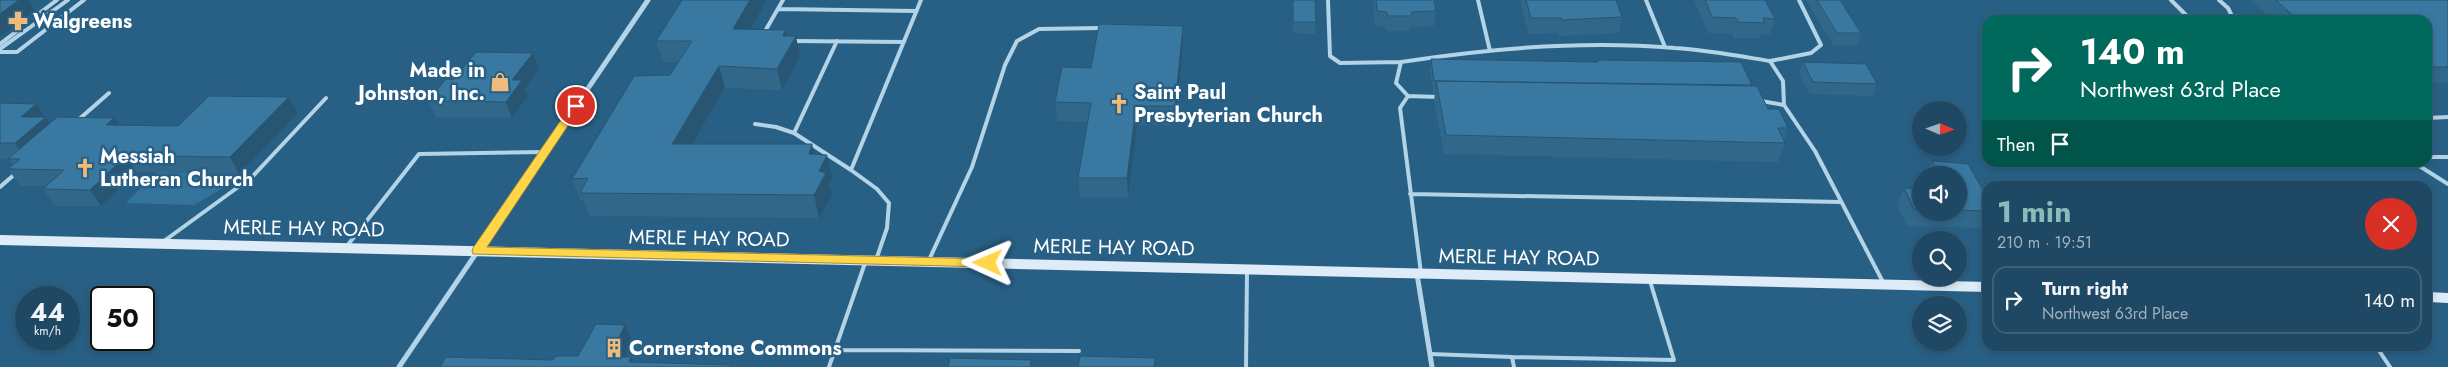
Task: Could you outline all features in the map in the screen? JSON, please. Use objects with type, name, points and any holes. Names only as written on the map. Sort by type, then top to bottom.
[{"type":"main road","name":"MERLE HAY ROAD","points":[[0,240],[1982,287]]},
{"type":"main road","points":[[2432,297],[2448,298]]},
{"type":"street","points":[[399,367],[648,0]]},
{"type":"street","points":[[1419,273],[1432,367]]},
{"type":"lane","points":[[37,15],[57,0]]},
{"type":"lane","points":[[0,50],[68,0]]},
{"type":"lane","points":[[0,50],[17,52],[84,0]]},
{"type":"lane","points":[[768,39],[764,34],[783,0]]},
{"type":"lane","points":[[852,170],[920,0]]},
{"type":"lane","points":[[1328,0],[1330,56],[1340,63],[1401,62],[1451,53],[1572,46],[1665,47],[1770,61],[1811,53],[1821,45],[1810,19],[1799,0]]},
{"type":"lane","points":[[1478,0],[1490,50]]},
{"type":"lane","points":[[1646,0],[1665,47]]},
{"type":"lane","points":[[2171,0],[2186,15]]},
{"type":"lane","points":[[2219,0],[2228,8],[2232,15]]},
{"type":"lane","points":[[778,9],[916,11]]},
{"type":"lane","points":[[0,44],[21,28]]},
{"type":"lane","points":[[928,262],[972,168],[1004,65],[1017,41],[1039,29],[1108,28]]},
{"type":"lane","points":[[782,41],[904,42]]},
{"type":"lane","points":[[794,133],[837,42]]},
{"type":"lane","points":[[1770,61],[1783,81],[1784,105],[1815,152],[1884,284]]},
{"type":"lane","points":[[1401,62],[1396,83],[1408,96],[1444,97]]},
{"type":"lane","points":[[73,125],[109,93]]},
{"type":"lane","points":[[1408,96],[1400,108],[1419,273]]},
{"type":"lane","points":[[161,244],[252,177],[326,98]]},
{"type":"lane","points":[[1752,101],[1784,105]]},
{"type":"lane","points":[[2432,118],[2448,117]]},
{"type":"lane","points":[[755,124],[776,127],[794,133],[852,170],[886,197],[890,206],[889,219],[834,350],[830,367]]},
{"type":"lane","points":[[346,248],[419,154],[545,152]]},
{"type":"lane","points":[[2432,156],[2448,157]]},
{"type":"lane","points":[[2421,167],[2448,184]]},
{"type":"lane","points":[[0,187],[22,168]]},
{"type":"lane","points":[[1410,194],[1841,202]]},
{"type":"lane","points":[[1246,367],[1247,269]]},
{"type":"lane","points":[[1430,354],[1674,360],[1649,279]]},
{"type":"lane","points":[[834,350],[1079,352]]},
{"type":"lane","points":[[2379,351],[2390,367]]},
{"type":"lane","points":[[1512,357],[1514,367]]},
{"type":"shaded area","points":[[157,172],[239,174],[225,187],[194,205],[126,203]]},
{"type":"building","points":[[0,0],[19,0],[0,14]]},
{"type":"building","points":[[682,0],[750,0],[733,29],[785,30],[783,36],[796,36],[777,69],[719,66],[672,144],[812,144],[809,154],[827,155],[819,171],[826,173],[814,195],[580,193],[588,178],[572,179],[634,76],[670,75],[692,41],[656,41]]},
{"type":"building","points":[[1293,0],[1315,0],[1316,22],[1293,22]]},
{"type":"building","points":[[1376,0],[1434,0],[1436,11],[1412,12],[1411,16],[1388,16],[1387,12],[1377,11]]},
{"type":"building","points":[[1526,0],[1616,0],[1622,17],[1561,20],[1561,18],[1531,18]]},
{"type":"building","points":[[1705,0],[1765,0],[1775,19],[1763,18],[1765,23],[1738,22],[1736,18],[1712,17]]},
{"type":"building","points":[[1817,0],[1840,0],[1861,33],[1837,33]]},
{"type":"building","points":[[2276,0],[2448,0],[2448,67],[2432,67],[2432,15],[2292,15]]},
{"type":"building","name":"Saint Paul Presbyterian Church","points":[[1099,24],[1183,26],[1175,106],[1136,106],[1127,178],[1078,178],[1091,103],[1055,102],[1062,67],[1091,68]]},
{"type":"building","points":[[476,52],[533,53],[512,80],[522,80],[506,102],[428,101],[446,79],[453,80]]},
{"type":"building","points":[[1431,59],[1741,62],[1752,85],[1434,81]]},
{"type":"building","points":[[1803,62],[1866,64],[1877,84],[1813,82]]},
{"type":"building","points":[[1436,81],[1757,86],[1768,109],[1779,109],[1788,128],[1778,128],[1785,143],[1446,135]]},
{"type":"building","points":[[209,96],[289,97],[230,157],[126,156],[90,190],[43,189],[64,170],[8,169],[20,159],[8,159],[57,117],[114,118],[106,125],[178,126]]},
{"type":"building","points":[[0,103],[36,104],[21,117],[46,117],[15,143],[0,143]]},
{"type":"building","points":[[1932,161],[1968,164],[1982,188],[1982,211],[1967,210],[1967,166],[1934,166]]},
{"type":"building","points":[[1904,188],[1912,188],[1912,205]]},
{"type":"building","points":[[596,324],[625,325],[610,357],[631,357],[629,362],[732,365],[731,367],[440,367],[446,357],[553,360],[556,356],[578,356]]},
{"type":"building","points":[[1080,356],[1155,358],[1154,367],[1078,367]]},
{"type":"building","points":[[950,358],[1031,360],[1030,367],[948,367]]},
{"type":"place","name":"Walgreens","points":[[18,21]]},
{"type":"place","name":"Made in Johnston, Inc.","points":[[500,82]]},
{"type":"place","name":"Saint Paul Presbyterian Church","points":[[1119,104]]},
{"type":"place","name":"Messiah Lutheran Church","points":[[85,168]]},
{"type":"place","name":"Cornerstone Commons","points":[[614,348]]},
{"type":"route","points":[[576,106],[478,251],[988,263]]}]
